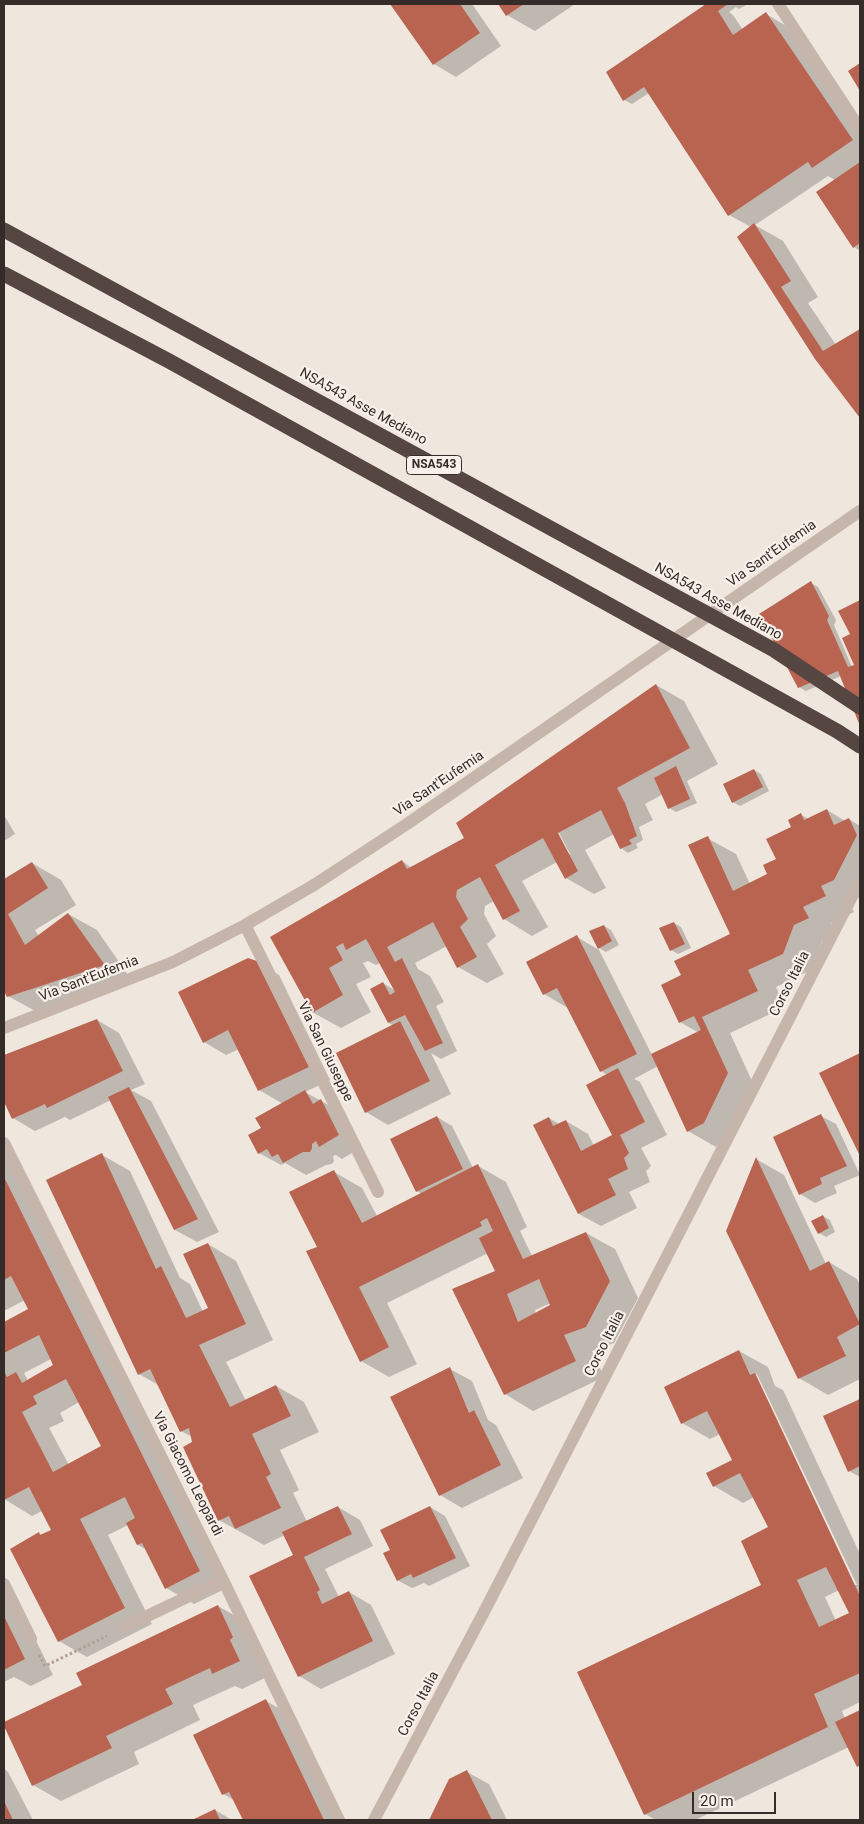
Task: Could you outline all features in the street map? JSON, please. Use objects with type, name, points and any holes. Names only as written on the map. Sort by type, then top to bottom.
[{"type":"highway","name":"NSA543 Asse Mediano","points":[[4,230],[774,650],[860,707]]},
{"type":"highway","name":"NSA543","points":[[4,274],[204,380],[829,726],[860,746]]},
{"type":"street","points":[[778,4],[860,129]]},
{"type":"street","name":"Via Sant'Eufemia","points":[[4,1028],[173,962],[246,925],[314,885],[407,824],[860,511]]},
{"type":"street","name":"Corso Italia","points":[[374,1820],[860,881]]},
{"type":"street","name":"Via San Giuseppe","points":[[246,925],[378,1192]]},
{"type":"street","name":"Via Giacomo Leopardi","points":[[4,1143],[224,1580],[339,1820]]},
{"type":"street","points":[[124,1627],[224,1580]]},
{"type":"street","points":[[4,1584],[31,1639]]},
{"type":"path","points":[[31,1639],[44,1666],[124,1627]]},
{"type":"building","points":[[390,4],[460,4],[480,33],[433,65]]},
{"type":"building","points":[[498,4],[524,4],[506,16]]},
{"type":"building","points":[[706,4],[728,4],[718,11],[733,35],[766,12],[853,140],[812,168],[808,162],[728,216],[644,87],[623,101],[606,72]]},
{"type":"building","points":[[860,63],[860,91],[848,71]]},
{"type":"building","points":[[860,162],[860,243],[853,248],[816,192]]},
{"type":"building","points":[[754,223],[791,281],[781,287],[823,351],[860,329],[860,418],[815,359],[737,237]]},
{"type":"building","points":[[811,581],[829,616],[827,620],[848,667],[854,665],[842,638],[850,634],[838,611],[860,600],[860,726],[838,671],[798,688],[759,614]]},
{"type":"building","points":[[656,684],[690,748],[617,788],[625,803],[637,836],[629,840],[632,844],[620,849],[601,810],[558,833],[578,871],[565,879],[543,838],[495,865],[520,911],[503,920],[480,877],[457,890],[456,897],[468,919],[460,927],[477,957],[457,968],[433,922],[387,947],[395,962],[402,958],[443,1043],[425,1051],[405,1015],[388,1023],[370,989],[383,982],[390,995],[395,992],[366,939],[346,950],[343,943],[336,947],[343,960],[329,968],[343,995],[312,1013],[270,937],[402,860],[407,869],[464,838],[456,823]]},
{"type":"building","points":[[676,766],[690,799],[668,809],[654,778]]},
{"type":"building","points":[[754,769],[763,787],[732,803],[723,784]]},
{"type":"building","points":[[827,809],[834,825],[849,818],[857,835],[834,880],[821,886],[826,896],[803,907],[809,918],[794,925],[783,954],[748,970],[758,991],[702,1017],[728,1073],[704,1123],[687,1132],[651,1054],[701,1030],[694,1016],[679,1023],[661,985],[681,975],[674,961],[730,934],[688,845],[708,836],[733,891],[767,874],[763,865],[776,859],[766,839],[791,827],[788,820],[801,813],[804,820]]},
{"type":"building","points":[[32,862],[48,888],[8,914],[25,945],[68,913],[105,965],[7,997],[4,991],[4,879]]},
{"type":"building","points":[[674,922],[685,944],[670,951],[659,928]]},
{"type":"building","points":[[604,925],[612,941],[598,949],[589,931]]},
{"type":"building","points":[[577,935],[637,1054],[600,1072],[557,988],[543,995],[526,962]]},
{"type":"building","points":[[248,958],[257,961],[309,1067],[258,1091],[228,1030],[203,1043],[178,992]]},
{"type":"building","points":[[97,1019],[123,1071],[47,1108],[45,1104],[12,1119],[4,1102],[4,1055]]},
{"type":"building","points":[[400,1021],[430,1081],[365,1113],[336,1053]]},
{"type":"building","points":[[860,1053],[860,1156],[819,1073]]},
{"type":"building","points":[[618,1068],[645,1122],[620,1135],[629,1153],[624,1158],[628,1169],[608,1179],[616,1195],[578,1214],[533,1125],[549,1117],[553,1126],[566,1120],[581,1151],[612,1135],[586,1085]]},
{"type":"building","points":[[129,1087],[198,1219],[174,1230],[108,1097]]},
{"type":"building","points":[[305,1090],[313,1104],[321,1099],[339,1135],[319,1147],[316,1141],[312,1144],[310,1152],[303,1152],[283,1163],[278,1154],[272,1157],[267,1149],[258,1154],[248,1135],[261,1128],[255,1118]]},
{"type":"building","points":[[821,1114],[847,1166],[820,1178],[822,1184],[799,1195],[773,1137]]},
{"type":"building","points":[[437,1116],[463,1169],[416,1192],[390,1139]]},
{"type":"building","points":[[102,1153],[156,1269],[161,1266],[186,1318],[208,1308],[183,1254],[208,1243],[246,1324],[199,1345],[230,1407],[276,1385],[291,1416],[252,1434],[271,1474],[266,1477],[281,1508],[235,1529],[229,1516],[218,1521],[183,1447],[192,1442],[189,1428],[180,1432],[150,1369],[138,1375],[46,1180]]},
{"type":"building","points":[[756,1157],[810,1271],[829,1261],[860,1324],[837,1337],[846,1356],[798,1379],[726,1231]]},
{"type":"building","points":[[478,1164],[523,1259],[586,1232],[610,1281],[586,1327],[564,1335],[576,1361],[504,1395],[452,1289],[495,1271],[479,1238],[493,1231],[487,1218],[480,1222],[482,1226],[359,1287],[389,1347],[360,1362],[306,1251],[317,1247],[289,1192],[334,1170],[362,1223]],"holes":[[[539,1279],[550,1305],[518,1322],[507,1294]]]},
{"type":"building","points":[[4,1177],[200,1571],[165,1589],[142,1543],[137,1545],[126,1523],[135,1518],[125,1497],[80,1519],[125,1608],[58,1642],[10,1549],[39,1532],[40,1535],[51,1530],[29,1487],[4,1500],[4,1370],[7,1377],[16,1372],[22,1383],[53,1365],[39,1335],[4,1353],[4,1322],[28,1309],[11,1276],[4,1280]],"holes":[[[66,1379],[101,1446],[53,1472],[22,1412],[37,1404],[33,1396]]]},
{"type":"building","points":[[823,1215],[829,1228],[818,1234],[811,1221]]},
{"type":"building","points":[[739,1350],[750,1375],[755,1373],[860,1596],[860,1673],[814,1694],[828,1727],[644,1815],[577,1672],[761,1585],[741,1541],[768,1527],[740,1473],[713,1487],[706,1473],[732,1460],[707,1411],[681,1424],[664,1387]],"holes":[[[826,1567],[849,1613],[819,1627],[797,1580]]]},
{"type":"building","points":[[450,1367],[469,1413],[474,1410],[501,1465],[439,1496],[390,1397]]},
{"type":"building","points":[[860,1399],[860,1466],[848,1472],[823,1416]]},
{"type":"building","points":[[338,1506],[352,1534],[304,1557],[320,1590],[317,1592],[322,1604],[349,1591],[373,1641],[298,1677],[249,1576],[293,1555],[282,1532]]},
{"type":"building","points":[[430,1506],[456,1558],[413,1578],[411,1574],[397,1581],[383,1553],[390,1550],[380,1530]]},
{"type":"building","points":[[218,1605],[233,1637],[230,1640],[240,1661],[212,1674],[210,1668],[165,1689],[173,1704],[106,1736],[112,1748],[32,1786],[4,1726],[4,1722],[82,1685],[76,1673]]},
{"type":"building","points":[[4,1616],[25,1659],[4,1670]]},
{"type":"building","points":[[266,1699],[324,1820],[243,1820],[229,1792],[222,1795],[193,1735]]},
{"type":"building","points":[[860,1710],[860,1765],[857,1767],[835,1722]]},
{"type":"building","points":[[467,1770],[492,1820],[429,1820],[449,1779]]},
{"type":"building","points":[[4,1801],[13,1820],[4,1820]]},
{"type":"building","points":[[215,1809],[220,1820],[192,1820]]}]
